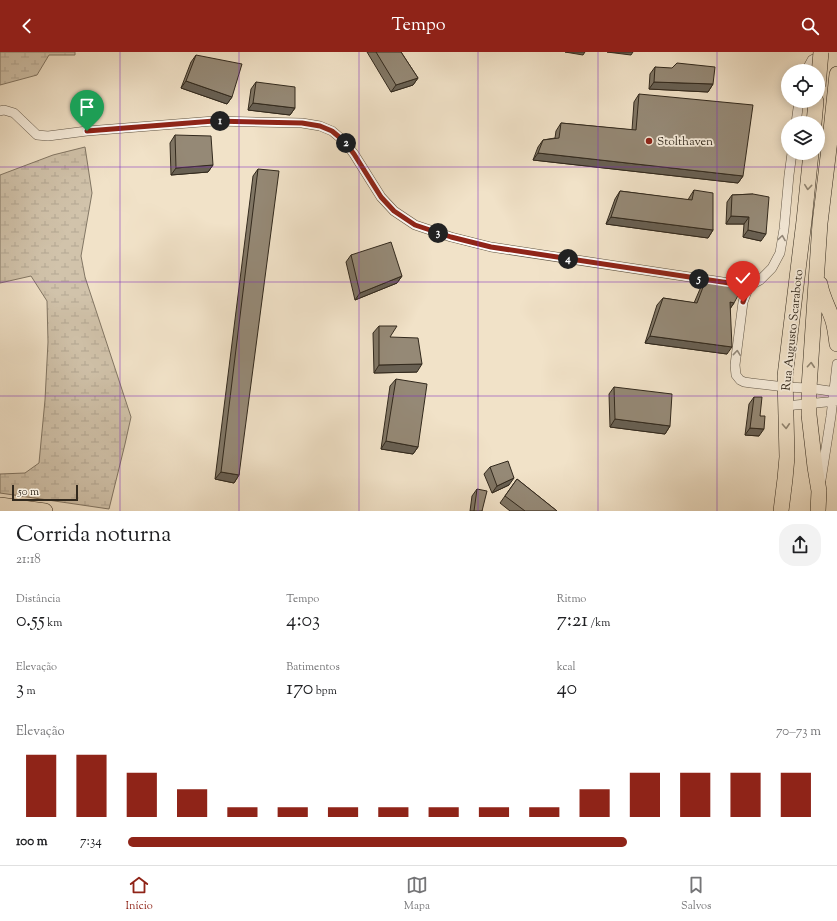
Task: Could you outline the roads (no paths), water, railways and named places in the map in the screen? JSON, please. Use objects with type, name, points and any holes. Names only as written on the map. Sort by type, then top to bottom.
[{"type":"main road","points":[[821,64],[822,54]]},
{"type":"main road","points":[[830,140],[837,74]]},
{"type":"main road","points":[[830,140],[837,116]]},
{"type":"main road","name":"Rua Augusto Scaraboto","points":[[818,511],[819,492],[813,447],[809,388],[820,223],[830,140]]},
{"type":"main road","name":"Rua Augusto Scaraboto","points":[[780,511],[787,457],[785,406],[786,369],[810,160]]},
{"type":"main road","points":[[818,269],[822,296],[827,304],[833,321],[837,344]]},
{"type":"main road","points":[[0,505],[45,511]]},
{"type":"street","points":[[810,64],[812,60],[822,54]]},
{"type":"street","points":[[0,111],[4,110],[14,113],[36,135],[48,136],[82,131],[214,121],[302,123],[320,126],[332,131],[344,141],[381,197],[394,211],[415,225],[451,237],[491,247],[749,286],[743,302],[735,365],[736,374],[740,380],[750,383],[836,391]]},
{"type":"street","name":"Rua Augusto Scaraboto","points":[[749,286],[760,280],[772,268],[780,253],[791,160]]},
{"type":"street","name":"Rua Augusto Scaraboto","points":[[819,492],[835,401],[837,364]]},
{"type":"street","points":[[785,406],[835,401]]},
{"type":"place","name":"Stolthaven","points":[[649,141]]}]
